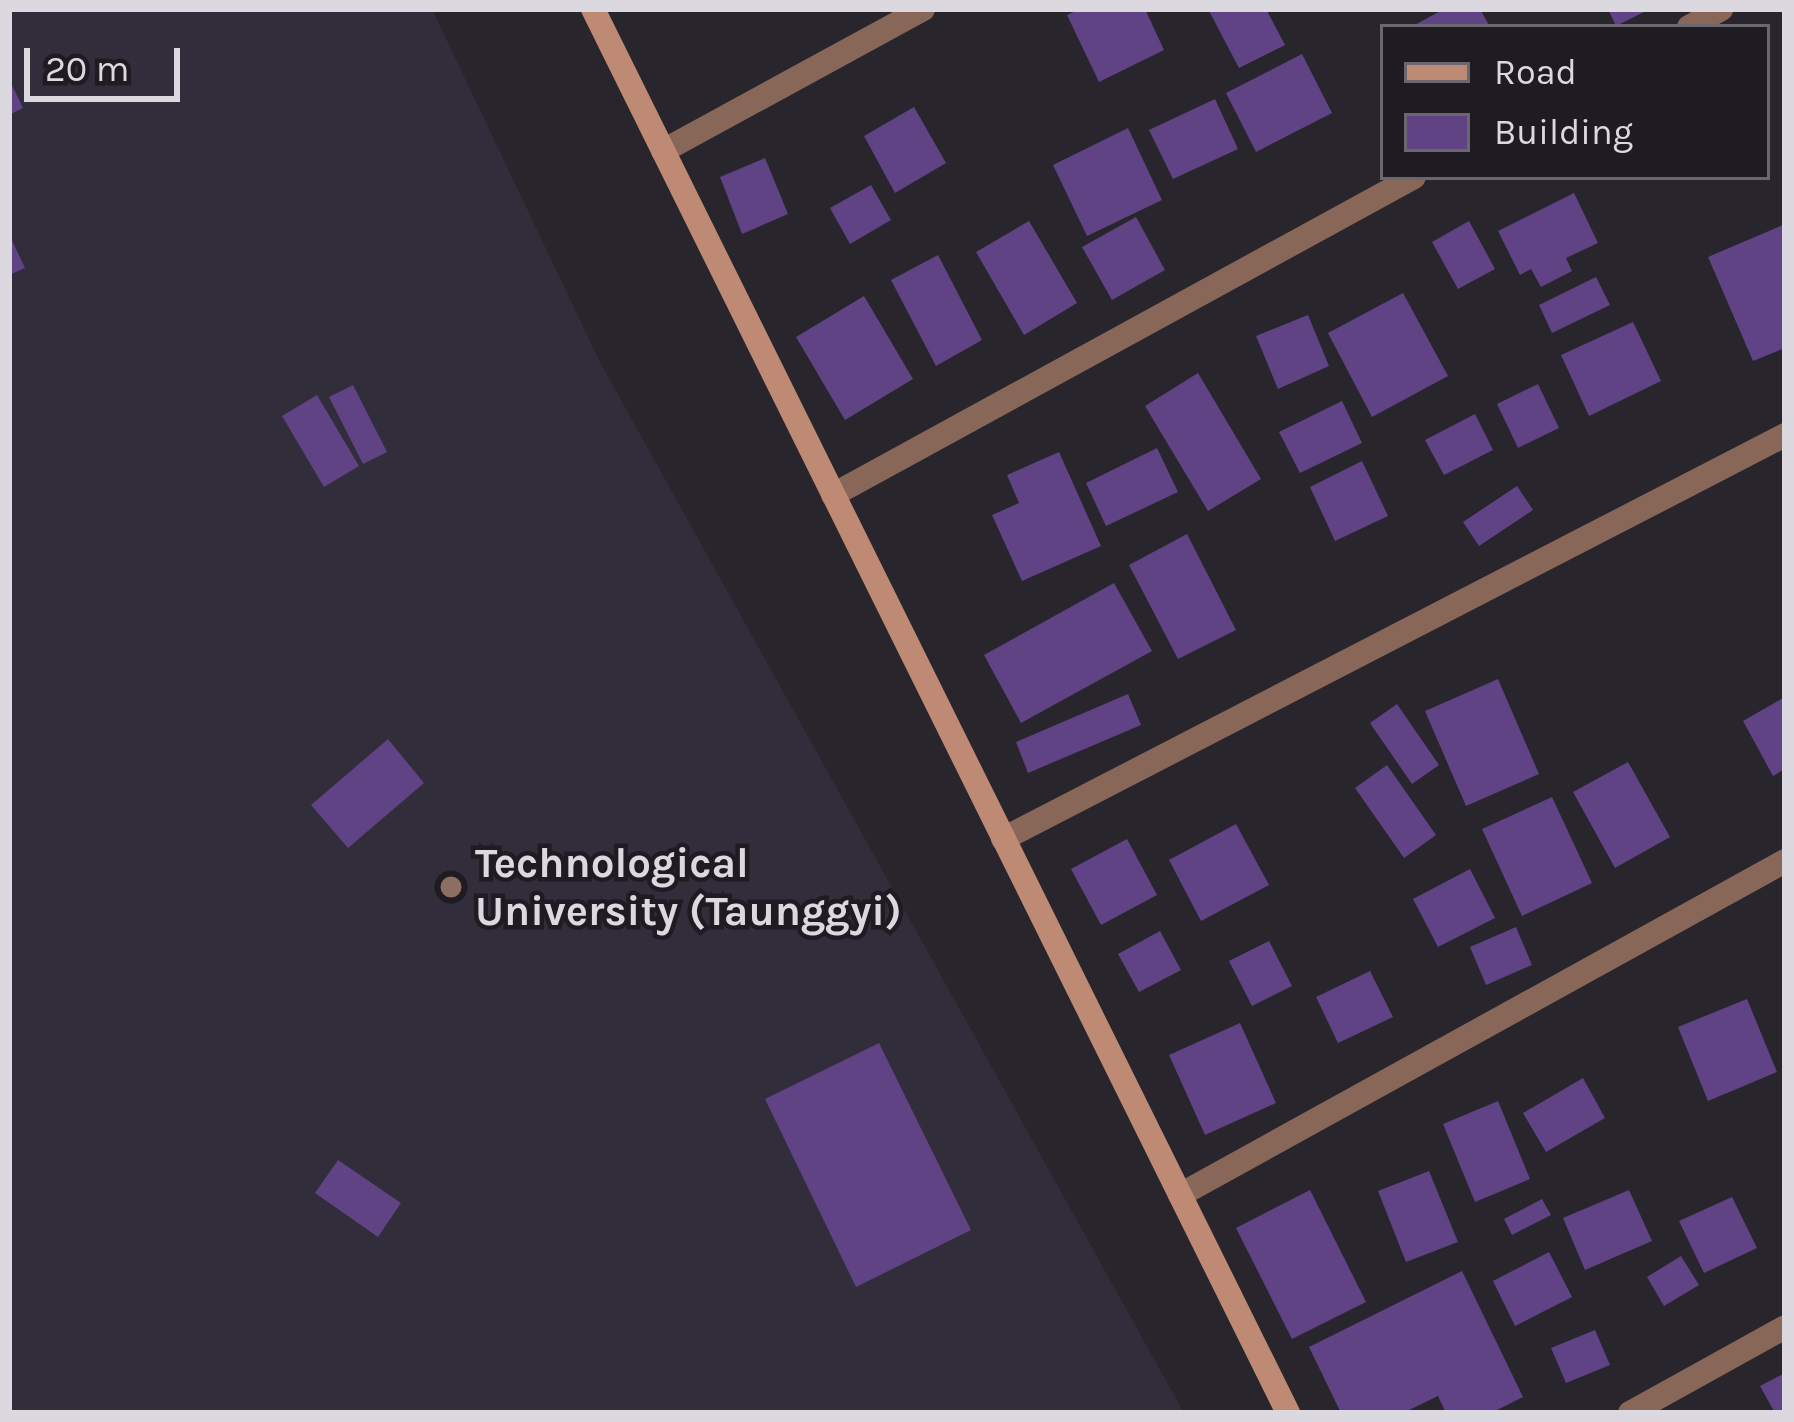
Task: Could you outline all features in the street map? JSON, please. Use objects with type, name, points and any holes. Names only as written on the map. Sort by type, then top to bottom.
[{"type":"main road","points":[[593,9],[1288,1413]]},
{"type":"street","points":[[663,152],[923,9]]},
{"type":"street","points":[[1694,24],[1721,9]]},
{"type":"street","points":[[833,495],[1409,180]]},
{"type":"street","points":[[1003,839],[1785,435]]},
{"type":"street","points":[[1180,1195],[1785,861]]},
{"type":"street","points":[[1630,1413],[1785,1327]]},
{"type":"shaded area","name":"Technological University (Taunggyi)","points":[[9,9],[432,9],[600,362],[1184,1413],[9,1413]]},
{"type":"building","points":[[1080,9],[1145,9],[1164,50],[1099,82],[1067,15]]},
{"type":"building","points":[[1208,9],[1266,9],[1285,45],[1239,68]]},
{"type":"building","points":[[1444,9],[1480,9],[1488,24],[1416,24]]},
{"type":"building","points":[[1608,9],[1650,9],[1620,24],[1615,24]]},
{"type":"building","points":[[1302,54],[1332,113],[1256,152],[1226,93]]},
{"type":"building","points":[[9,79],[23,108],[9,115]]},
{"type":"building","points":[[1215,99],[1238,149],[1173,179],[1149,130]]},
{"type":"building","points":[[914,107],[946,163],[895,193],[864,136]]},
{"type":"building","points":[[1128,128],[1162,200],[1087,236],[1053,165]]},
{"type":"building","points":[[765,158],[788,214],[742,234],[720,177]]},
{"type":"building","points":[[871,185],[891,220],[850,244],[830,208]]},
{"type":"building","points":[[1574,193],[1598,243],[1566,258],[1572,271],[1541,287],[1531,269],[1520,275],[1498,231]]},
{"type":"building","points":[[1136,217],[1165,270],[1112,300],[1082,247]]},
{"type":"building","points":[[1029,221],[1077,303],[1024,335],[976,252]]},
{"type":"building","points":[[1469,221],[1495,269],[1458,289],[1432,242]]},
{"type":"building","points":[[1785,224],[1785,348],[1753,361],[1708,257]]},
{"type":"building","points":[[9,234],[25,268],[9,275]]},
{"type":"building","points":[[938,255],[982,340],[936,366],[891,280]]},
{"type":"building","points":[[1596,277],[1610,305],[1552,333],[1539,305]]},
{"type":"building","points":[[1403,293],[1448,376],[1372,417],[1328,333]]},
{"type":"building","points":[[864,296],[913,379],[845,420],[796,337]]},
{"type":"building","points":[[1308,315],[1329,366],[1278,389],[1256,336]]},
{"type":"building","points":[[1633,322],[1661,381],[1589,416],[1561,355]]},
{"type":"building","points":[[1198,373],[1261,479],[1208,511],[1145,406]]},
{"type":"building","points":[[1538,384],[1559,428],[1518,448],[1497,404]]},
{"type":"building","points":[[353,385],[387,452],[363,464],[329,397]]},
{"type":"building","points":[[317,395],[359,466],[324,487],[282,416]]},
{"type":"building","points":[[1342,401],[1362,443],[1300,473],[1279,432]]},
{"type":"building","points":[[1475,414],[1493,450],[1444,475],[1425,440]]},
{"type":"building","points":[[1157,448],[1178,492],[1106,526],[1086,483]]},
{"type":"building","points":[[1059,452],[1101,546],[1022,581],[992,515],[1019,503],[1007,475]]},
{"type":"building","points":[[1362,461],[1388,516],[1335,541],[1310,487]]},
{"type":"building","points":[[1517,486],[1533,510],[1479,546],[1463,522]]},
{"type":"building","points":[[1187,534],[1236,630],[1178,659],[1129,565]]},
{"type":"building","points":[[1114,583],[1152,651],[1021,723],[984,655]]},
{"type":"building","points":[[1498,679],[1539,774],[1466,806],[1425,711]]},
{"type":"building","points":[[1128,694],[1141,725],[1028,773],[1016,742]]},
{"type":"building","points":[[1785,697],[1785,769],[1773,776],[1743,721]]},
{"type":"building","points":[[1397,704],[1439,765],[1412,784],[1370,723]]},
{"type":"building","points":[[388,739],[424,783],[348,848],[311,805]]},
{"type":"building","points":[[1628,762],[1670,837],[1615,868],[1573,792]]},
{"type":"building","points":[[1387,765],[1436,835],[1404,858],[1355,788]]},
{"type":"building","points":[[1552,797],[1592,883],[1522,916],[1482,829]]},
{"type":"building","points":[[1236,824],[1269,885],[1201,921],[1169,860]]},
{"type":"building","points":[[1127,839],[1157,895],[1101,925],[1071,869]]},
{"type":"building","points":[[1470,869],[1495,918],[1438,947],[1413,899]]},
{"type":"building","points":[[1516,927],[1532,965],[1486,985],[1470,947]]},
{"type":"building","points":[[1160,931],[1181,970],[1139,992],[1118,954]]},
{"type":"building","points":[[1269,941],[1292,986],[1252,1006],[1229,961]]},
{"type":"building","points":[[1370,971],[1393,1017],[1338,1043],[1316,997]]},
{"type":"building","points":[[1747,999],[1777,1072],[1708,1101],[1678,1027]]},
{"type":"building","points":[[1240,1023],[1276,1103],[1205,1135],[1169,1055]]},
{"type":"building","points":[[879,1043],[971,1230],[856,1287],[765,1099]]},
{"type":"building","points":[[1583,1078],[1605,1118],[1546,1152],[1523,1113]]},
{"type":"building","points":[[1498,1101],[1530,1179],[1475,1202],[1443,1124]]},
{"type":"building","points":[[338,1160],[401,1203],[378,1237],[315,1193]]},
{"type":"building","points":[[1429,1171],[1458,1242],[1406,1262],[1378,1191]]},
{"type":"building","points":[[1310,1190],[1366,1302],[1292,1339],[1236,1228]]},
{"type":"building","points":[[1629,1190],[1652,1241],[1585,1270],[1563,1218]]},
{"type":"building","points":[[1732,1197],[1757,1248],[1704,1273],[1679,1221]]},
{"type":"building","points":[[1542,1199],[1551,1215],[1512,1235],[1504,1219]]},
{"type":"building","points":[[1549,1252],[1572,1297],[1515,1326],[1493,1281]]},
{"type":"building","points":[[1681,1256],[1699,1285],[1664,1306],[1647,1277]]},
{"type":"building","points":[[1462,1271],[1523,1397],[1491,1413],[1446,1413],[1438,1396],[1403,1413],[1341,1413],[1309,1347]]},
{"type":"building","points":[[1595,1330],[1610,1365],[1566,1383],[1551,1348]]},
{"type":"building","points":[[1785,1373],[1785,1413],[1775,1413],[1760,1386]]},
{"type":"place","name":"Technological University (Taunggyi)","points":[[451,887]]}]
